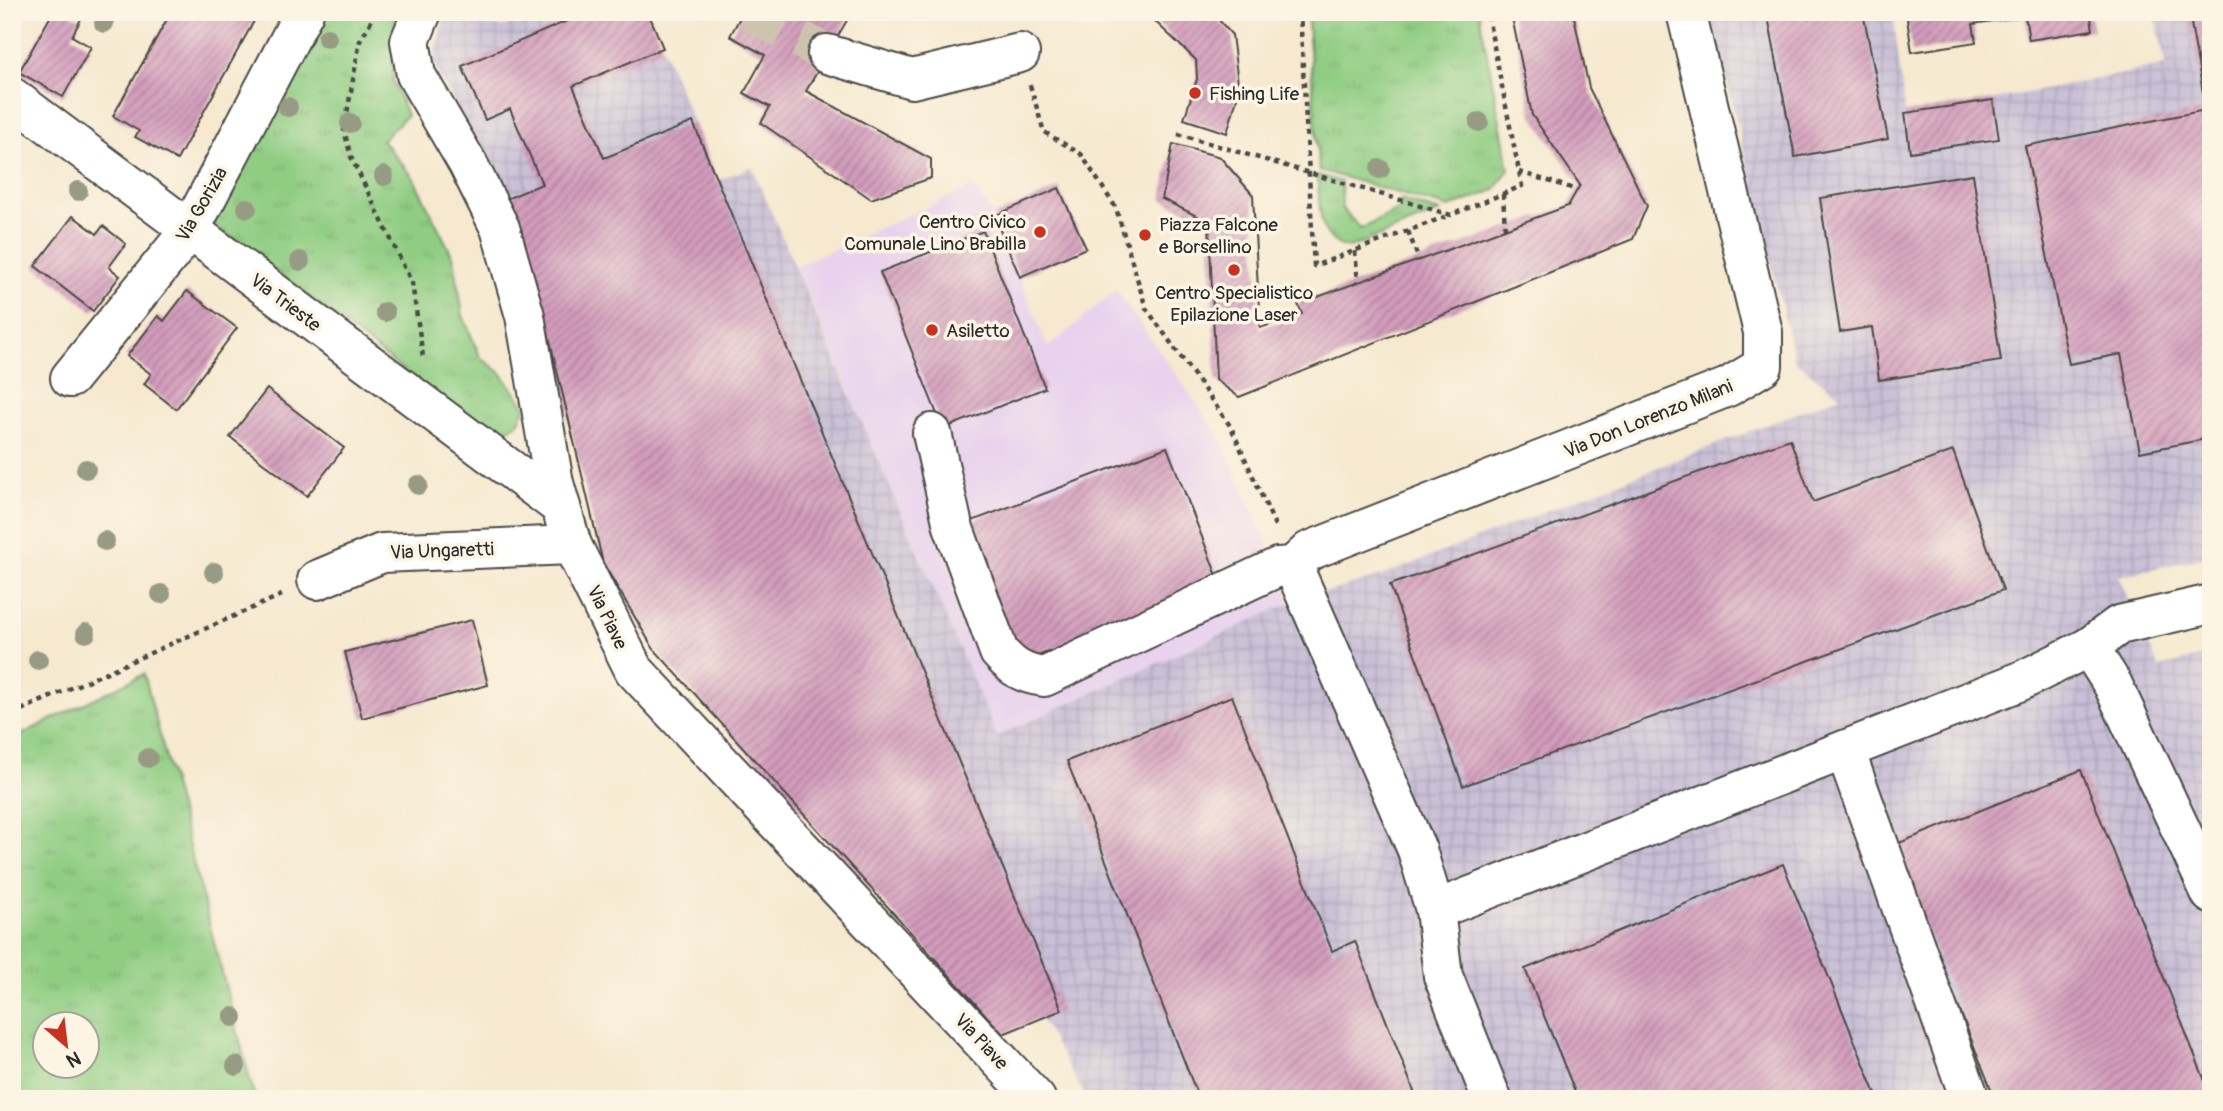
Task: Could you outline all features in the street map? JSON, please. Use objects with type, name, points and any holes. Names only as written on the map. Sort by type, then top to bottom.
[{"type":"street","name":"Via Gorizia","points":[[70,378],[190,230],[304,12]]},
{"type":"street","name":"Via Piave","points":[[422,12],[410,41],[416,75],[468,164],[500,229],[525,316],[561,507],[572,545],[634,670],[1036,1099]]},
{"type":"street","name":"Via Don Lorenzo Milani","points":[[1301,558],[1728,387],[1763,366],[1763,332],[1686,12]]},
{"type":"street","points":[[827,54],[912,79],[1020,53]]},
{"type":"street","name":"Via Trieste","points":[[12,97],[561,507]]},
{"type":"street","points":[[932,433],[953,526],[999,652],[1011,666],[1024,674],[1044,677],[1301,558],[1417,850],[1435,910],[1443,976],[1492,1099]]},
{"type":"street","name":"Via Ungaretti","points":[[317,580],[382,553],[572,545]]},
{"type":"street","points":[[1435,910],[2021,681],[2089,647],[2119,625],[2211,604]]},
{"type":"street","points":[[2089,647],[2113,685],[2211,894]]},
{"type":"street","points":[[1845,750],[1970,1099]]},
{"type":"path","points":[[376,12],[360,41],[344,130],[351,157],[412,284],[419,315],[427,407]]},
{"type":"path","points":[[1300,12],[1314,267],[1450,215]]},
{"type":"path","points":[[1178,135],[1451,215],[1522,187],[1487,12]]},
{"type":"path","points":[[1020,53],[1044,132],[1080,153],[1116,208],[1146,308],[1231,427],[1269,513]]},
{"type":"path","points":[[1518,172],[1578,190]]},
{"type":"path","points":[[1503,194],[1505,229]]},
{"type":"path","points":[[1408,231],[1419,260]]},
{"type":"path","points":[[1355,251],[1358,282]]},
{"type":"path","points":[[12,714],[317,580]]},
{"type":"shaded area","points":[[538,12],[648,12],[717,181],[752,167],[997,736],[1290,603],[1381,576],[1840,396],[1795,361],[1710,12],[1893,12],[1905,113],[1993,100],[2166,65],[2154,12],[2211,12],[2211,556],[2118,576],[2159,668],[2211,653],[2211,1099],[1087,1099],[1041,1019],[1003,1034],[653,648],[603,563],[543,312],[506,199],[432,62],[445,16],[502,27]]},
{"type":"shaded area","points":[[972,187],[994,216],[1048,348],[1116,290],[1217,432],[1278,567],[1290,603],[997,736],[796,266]]},
{"type":"green space","points":[[317,12],[395,12],[393,81],[407,115],[382,140],[413,177],[454,259],[463,316],[480,357],[501,373],[526,407],[518,423],[499,435],[480,430],[212,222]]},
{"type":"green space","points":[[1307,12],[1479,12],[1509,169],[1495,190],[1449,208],[1319,170]]},
{"type":"green space","points":[[1318,175],[1341,182],[1342,209],[1361,229],[1400,209],[1400,200],[1440,212],[1349,248],[1330,238],[1325,229],[1320,208]]},
{"type":"green space","points":[[144,674],[255,1099],[12,1099],[12,739]]},
{"type":"building","points":[[53,12],[68,12],[81,19],[72,36],[91,47],[63,97],[19,72]]},
{"type":"building","points":[[171,12],[259,12],[177,160],[135,137],[139,131],[113,116]]},
{"type":"building","points":[[588,12],[648,12],[663,48],[573,86],[604,158],[693,122],[1062,1010],[1003,1034],[653,648],[603,563],[543,312],[506,199],[542,184],[510,109],[485,120],[462,66]]},
{"type":"building","points":[[743,12],[858,12],[850,15],[806,91],[931,159],[931,178],[871,199],[761,123],[770,107],[744,93],[765,55],[730,36]]},
{"type":"building","points":[[1145,12],[1212,12],[1232,35],[1239,91],[1227,133],[1184,119],[1197,79],[1196,60]]},
{"type":"building","points":[[1511,12],[1573,12],[1589,88],[1647,206],[1633,239],[1239,397],[1216,380],[1209,222],[1162,199],[1173,144],[1220,157],[1253,195],[1260,328],[1302,314],[1298,304],[1568,206],[1580,185],[1532,115]]},
{"type":"building","points":[[1767,12],[1863,12],[1888,139],[1795,157]]},
{"type":"building","points":[[1906,12],[2090,12],[2093,30],[2029,40],[2025,16],[1973,24],[1976,42],[1912,52]]},
{"type":"building","points":[[2189,12],[2211,12],[2211,438],[2140,452],[2121,354],[2069,364],[2025,146],[2206,110]]},
{"type":"building","points":[[1993,100],[1999,139],[1910,152],[1905,113]]},
{"type":"building","points":[[1973,174],[2001,361],[1879,380],[1872,327],[1840,332],[1820,198]]},
{"type":"building","name":"Centro Civico Comunale Lino Brabilla","points":[[1059,188],[1086,248],[1020,277],[994,216]]},
{"type":"building","points":[[73,216],[97,234],[103,226],[126,244],[109,267],[120,276],[93,311],[35,266]]},
{"type":"building","points":[[983,231],[1045,388],[943,429],[880,272]]},
{"type":"building","points":[[187,291],[237,328],[176,409],[144,384],[151,374],[127,356],[158,316],[164,321]]},
{"type":"building","points":[[267,389],[344,448],[307,496],[230,437]]},
{"type":"building","points":[[1790,439],[1813,502],[1953,451],[2003,590],[1463,786],[1390,585]]},
{"type":"building","points":[[1167,447],[1221,586],[1017,664],[964,524]]},
{"type":"building","points":[[472,620],[488,685],[362,718],[345,652]]},
{"type":"building","points":[[1232,696],[1332,951],[1355,941],[1417,1099],[1199,1099],[1067,761]]},
{"type":"building","points":[[2081,770],[2211,1099],[1995,1099],[1894,845]]},
{"type":"building","points":[[1783,864],[1878,1099],[1578,1099],[1525,969]]},
{"type":"tunnel","points":[[750,12],[827,54]]},
{"type":"place","name":"Fishing Life","points":[[1195,93]]},
{"type":"place","name":"Centro Civico Comunale Lino Brabilla","points":[[1040,232]]},
{"type":"place","name":"Piazza Falcone e Borsellino","points":[[1145,235]]},
{"type":"place","name":"Centro Specialistico Epilazione Laser","points":[[1234,270]]},
{"type":"place","name":"Asiletto","points":[[932,330]]}]
